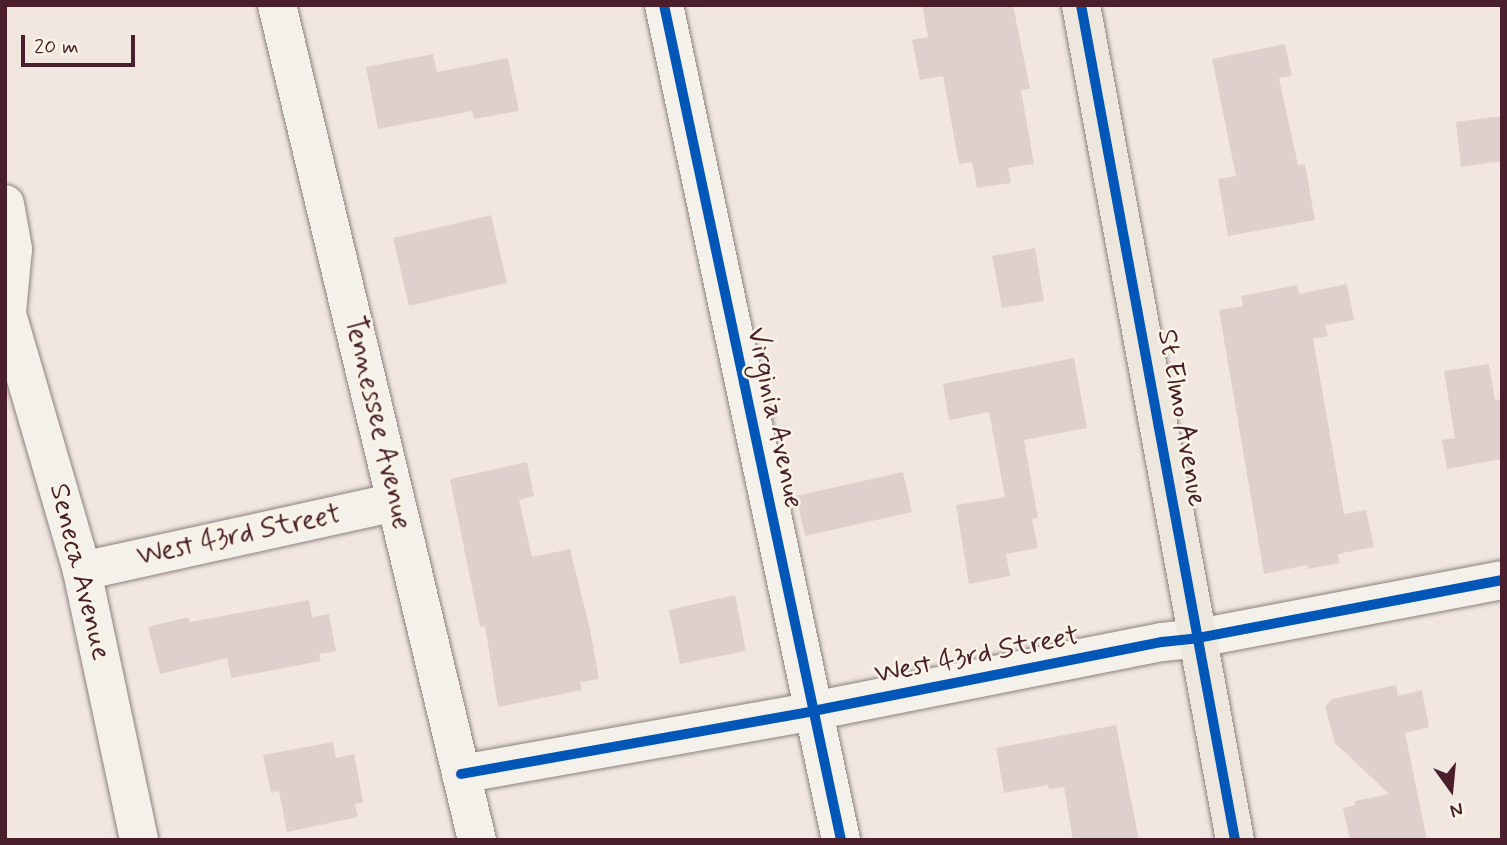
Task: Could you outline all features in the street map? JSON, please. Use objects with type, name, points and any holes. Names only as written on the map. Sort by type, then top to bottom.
[{"type":"main road","name":"St Elmo Avenue","points":[[1081,5],[1236,840]]},
{"type":"street","name":"Tennessee Avenue","points":[[277,5],[477,840]]},
{"type":"street","name":"Virginia Avenue","points":[[664,5],[841,840]]},
{"type":"street","points":[[5,204],[13,250],[6,310]]},
{"type":"street","name":"Seneca Avenue","points":[[6,310],[82,571],[139,840]]},
{"type":"street","name":"West 43rd Street","points":[[82,571],[396,502]]},
{"type":"street","name":"West 43rd Street","points":[[461,774],[813,711],[1162,642],[1198,638],[1502,580]]},
{"type":"building","points":[[922,5],[1013,5],[1030,89],[1021,90],[1034,164],[1008,168],[1011,183],[977,188],[972,162],[959,164],[943,76],[920,80],[912,40],[928,37]]},
{"type":"building","points":[[1285,44],[1292,76],[1279,78],[1298,165],[1305,164],[1315,220],[1228,236],[1218,179],[1236,176],[1212,59]]},
{"type":"building","points":[[433,54],[437,72],[508,58],[519,111],[474,119],[472,111],[378,129],[366,67]]},
{"type":"building","points":[[1502,116],[1502,161],[1461,167],[1456,122]]},
{"type":"building","points":[[491,215],[507,283],[409,306],[393,238]]},
{"type":"building","points":[[1035,248],[1044,301],[1002,308],[992,256]]},
{"type":"building","points":[[1347,284],[1354,320],[1325,325],[1328,336],[1313,339],[1344,514],[1366,510],[1374,547],[1338,554],[1340,563],[1308,569],[1307,565],[1264,574],[1219,310],[1243,306],[1241,296],[1297,285],[1299,294]]},
{"type":"building","points":[[1074,358],[1087,428],[1024,440],[1038,518],[1032,519],[1038,548],[1006,554],[1010,576],[969,584],[956,505],[1005,497],[989,412],[949,420],[943,384]]},
{"type":"building","points":[[1489,364],[1495,400],[1502,399],[1502,459],[1447,469],[1442,440],[1455,438],[1444,371]]},
{"type":"building","points":[[527,462],[534,496],[519,500],[532,557],[570,549],[590,629],[599,679],[580,682],[582,690],[498,707],[485,626],[480,627],[450,479]]},
{"type":"building","points":[[903,472],[912,512],[805,536],[796,496]]},
{"type":"building","points":[[735,595],[746,651],[680,664],[669,610]]},
{"type":"building","points":[[309,600],[312,617],[329,614],[336,651],[319,654],[321,661],[231,678],[227,658],[160,674],[148,627],[188,617],[190,622]]},
{"type":"building","points":[[1396,685],[1398,696],[1422,690],[1429,727],[1405,733],[1427,840],[1350,840],[1343,808],[1355,805],[1355,801],[1389,794],[1335,743],[1325,707],[1332,699]]},
{"type":"building","points":[[1116,725],[1139,840],[1073,840],[1064,787],[1049,789],[1048,785],[1004,793],[996,748]]},
{"type":"building","points":[[333,742],[336,758],[354,754],[363,802],[355,804],[358,817],[287,832],[279,791],[271,793],[263,755]]},
{"type":"cycle path","points":[[664,5],[841,840]]},
{"type":"cycle path","points":[[1081,5],[1235,840]]},
{"type":"cycle path","points":[[461,774],[813,711],[1162,642],[1198,638],[1502,580]]}]
